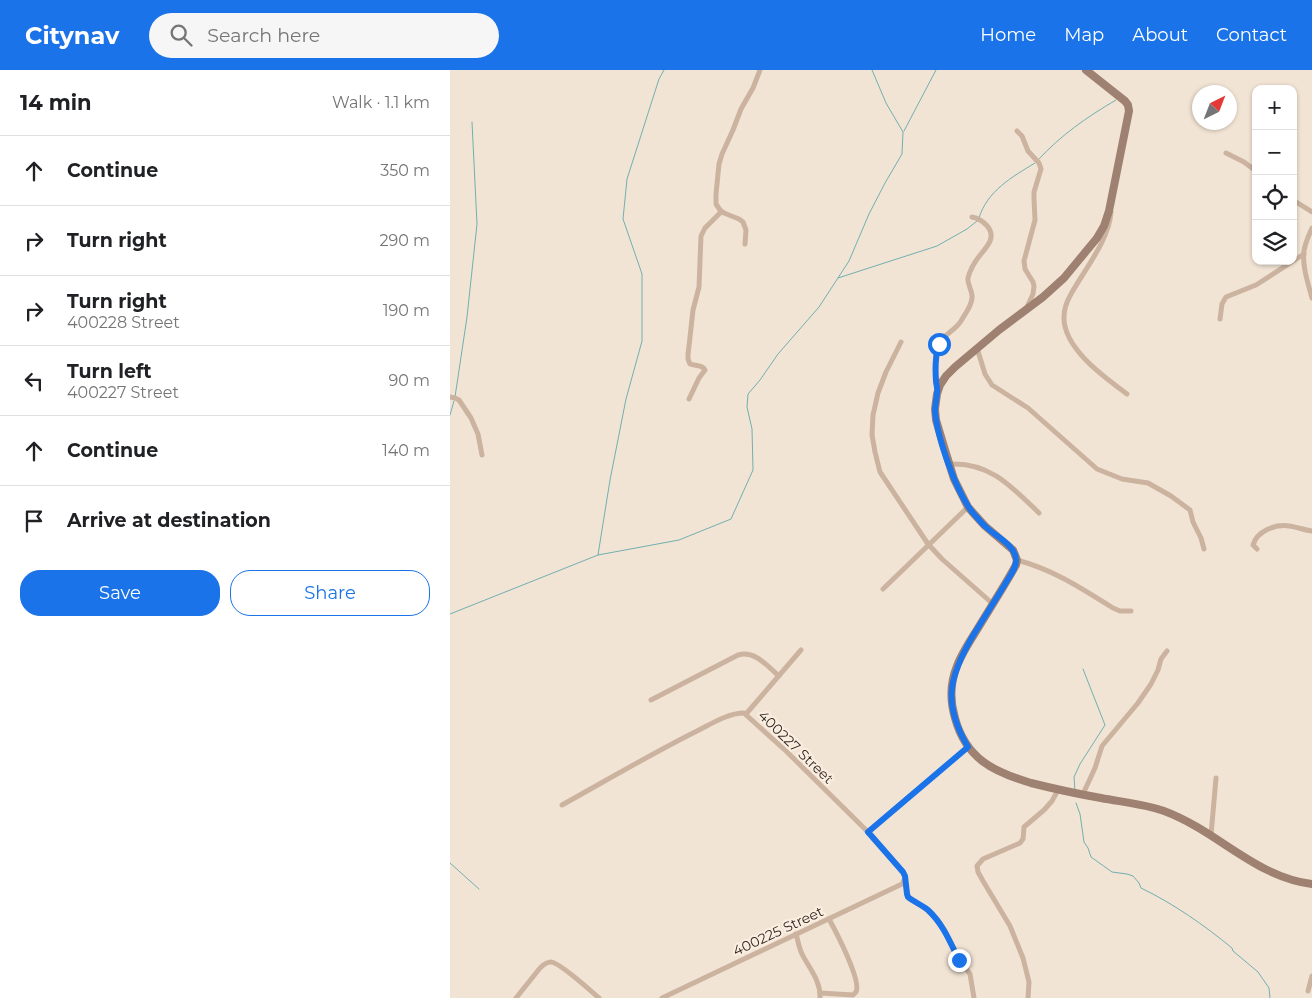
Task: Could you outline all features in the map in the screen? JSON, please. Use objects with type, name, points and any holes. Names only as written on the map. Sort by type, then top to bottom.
[{"type":"street","points":[[745,244],[746,230],[743,222],[739,218],[722,212],[716,201],[719,164],[741,109],[753,88],[760,70]]},
{"type":"street","points":[[1086,70],[1128,105],[1128,116],[1111,201],[1104,226],[1064,278],[1044,297],[977,348],[946,376],[935,400],[936,420],[954,479],[968,507],[985,526],[1013,550],[1016,560],[1016,565],[957,666],[951,696],[953,712],[968,747],[983,762],[1003,774],[1058,790],[1146,806],[1163,811],[1188,821],[1269,872],[1292,880],[1312,884]]},
{"type":"street","points":[[1017,131],[1022,136],[1028,150],[1039,164],[1041,170],[1034,192],[1035,220],[1024,262],[1034,286],[1025,311]]},
{"type":"street","points":[[1226,153],[1252,168]]},
{"type":"street","points":[[1111,201],[1108,228],[1067,302],[1064,317],[1066,329],[1076,349],[1097,370],[1127,394]]},
{"type":"street","points":[[1297,203],[1312,212]]},
{"type":"street","points":[[689,398],[705,370],[702,366],[690,364],[688,359],[693,310],[699,288],[701,236],[705,228],[722,212]]},
{"type":"street","points":[[938,391],[935,363],[939,344],[958,325],[972,300],[968,277],[978,258],[991,240],[988,226],[979,219],[972,217]]},
{"type":"street","points":[[1312,228],[1306,241],[1304,254],[1304,266],[1312,298]]},
{"type":"street","points":[[1220,319],[1222,304],[1226,298],[1256,285],[1304,254]]},
{"type":"street","points":[[901,342],[886,372],[878,393],[873,415],[872,435],[880,472],[928,544],[942,559],[993,604]]},
{"type":"street","points":[[977,348],[985,374],[992,385],[1028,408],[1097,469],[1134,482],[1148,483],[1172,496],[1188,508],[1191,511],[1193,522],[1204,549]]},
{"type":"street","points":[[450,397],[459,400],[470,418],[478,434],[482,455]]},
{"type":"street","points":[[950,464],[968,464],[985,469],[996,475],[1039,513]]},
{"type":"street","points":[[883,589],[889,579],[968,507]]},
{"type":"street","points":[[1257,549],[1253,545],[1254,540],[1264,531],[1273,527],[1284,525],[1312,531]]},
{"type":"street","points":[[1016,560],[1073,583],[1113,608],[1120,611],[1131,611]]},
{"type":"street","points":[[746,714],[801,650]]},
{"type":"street","points":[[1083,794],[1095,768],[1102,746],[1138,703],[1167,651]]},
{"type":"street","points":[[651,700],[744,653],[754,656],[779,676]]},
{"type":"street","name":"400227 Street","points":[[562,805],[673,743],[713,723],[735,714],[746,714],[868,832],[903,872],[908,897],[926,909],[936,920],[945,931],[959,960],[968,970],[974,998]]},
{"type":"street","points":[[868,832],[968,747]]},
{"type":"street","points":[[1211,835],[1216,778]]},
{"type":"street","points":[[1028,998],[1029,982],[1023,958],[1010,926],[978,872],[978,864],[983,859],[1020,843],[1023,839],[1024,827],[1049,805],[1058,790]]},
{"type":"street","name":"400225 Street","points":[[662,998],[673,995],[904,881]]},
{"type":"street","points":[[796,934],[800,951],[815,977],[820,995],[854,994],[856,990],[854,975],[844,946],[829,919]]},
{"type":"street","points":[[516,998],[540,968],[551,962],[567,971],[599,998]]},
{"type":"street","points":[[1308,991],[1312,976]]},
{"type":"waterway","points":[[598,555],[626,399],[642,341],[642,274],[623,219],[627,179],[659,79],[664,70]]},
{"type":"waterway","points":[[450,614],[598,555],[679,540],[731,519],[753,470],[752,429],[747,407],[748,394],[778,354],[819,307],[849,261],[869,214],[902,154],[903,132],[886,103],[872,70]]},
{"type":"waterway","points":[[904,131],[936,70]]},
{"type":"waterway","points":[[1038,160],[1075,127],[1116,100]]},
{"type":"waterway","points":[[455,397],[467,317],[477,224],[472,122]]},
{"type":"waterway","points":[[979,218],[983,208],[994,192],[1009,179],[1035,163]]},
{"type":"waterway","points":[[838,278],[937,246],[977,221]]},
{"type":"waterway","points":[[450,415],[454,401]]},
{"type":"waterway","points":[[1075,791],[1074,777],[1080,764],[1105,725],[1083,669]]},
{"type":"waterway","points":[[1076,803],[1080,814],[1084,842],[1091,857],[1112,872],[1133,876],[1141,888],[1177,908],[1221,939],[1258,972],[1269,988],[1270,998]]},
{"type":"waterway","points":[[450,863],[479,889]]},
{"type":"route","points":[[939,344],[935,363],[938,391],[935,400],[936,420],[954,479],[968,507],[985,526],[1013,550],[1016,565],[964,652],[954,676],[951,696],[953,712],[968,747],[868,832],[903,872],[908,897],[926,909],[945,931],[959,960]]}]
